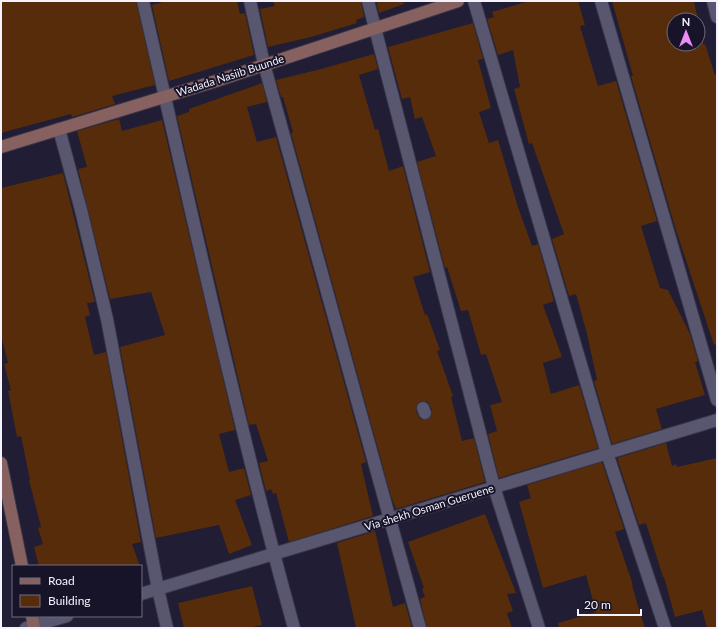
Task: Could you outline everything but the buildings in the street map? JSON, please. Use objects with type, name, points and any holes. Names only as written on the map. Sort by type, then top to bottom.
[{"type":"street","points":[[143,1],[164,97],[250,463],[273,554],[294,628]]},
{"type":"street","points":[[250,1],[264,64],[420,628]]},
{"type":"street","points":[[368,1],[494,487],[539,628]]},
{"type":"street","name":"Wadada Nasiib Buunde","points":[[1,147],[164,97],[458,1]]},
{"type":"street","points":[[474,1],[607,453],[665,628]]},
{"type":"street","points":[[601,1],[717,400]]},
{"type":"street","points":[[713,1],[717,17]]},
{"type":"street","points":[[59,129],[81,210],[107,319],[158,589],[167,628]]},
{"type":"street","name":"Via shekh Osman Gueruene","points":[[142,594],[717,420]]},
{"type":"street","points":[[1,463],[22,565]]},
{"type":"street","points":[[32,625],[64,617]]}]
